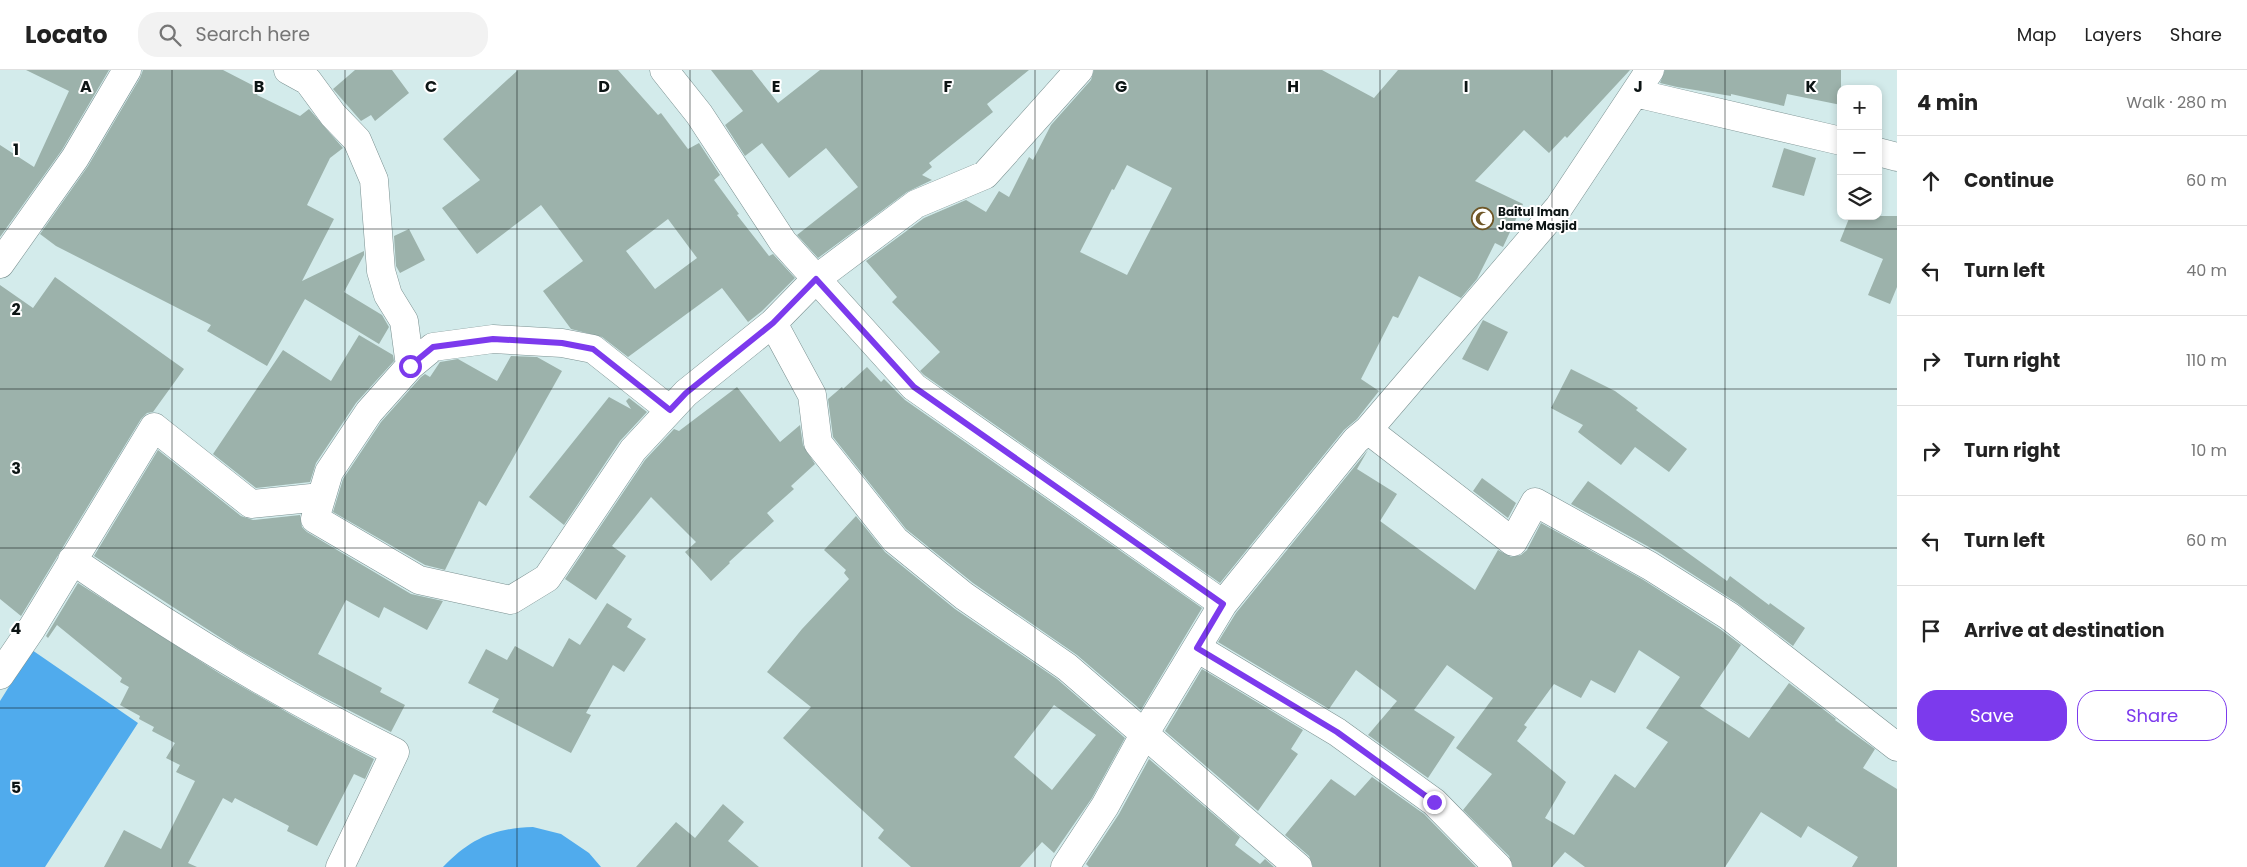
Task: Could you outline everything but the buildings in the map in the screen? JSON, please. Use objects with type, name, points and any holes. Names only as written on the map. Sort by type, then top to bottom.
[{"type":"street","points":[[0,264],[75,158],[127,70]]},
{"type":"street","points":[[288,70],[308,81],[333,115],[358,140],[374,180],[381,271],[388,295],[404,321],[410,366]]},
{"type":"street","points":[[664,70],[699,114],[783,242],[914,387],[1223,604]]},
{"type":"street","points":[[670,410],[593,349],[562,343],[493,339],[433,347],[410,366],[369,412],[329,472],[315,519],[419,580],[511,600],[547,578],[633,450],[686,393],[773,323],[816,279],[916,204],[985,175],[1079,70]]},
{"type":"street","points":[[1065,867],[1106,806],[1145,733],[1223,604],[1356,440],[1368,430],[1559,207],[1650,70]]},
{"type":"street","points":[[1634,93],[1837,141]]},
{"type":"street","points":[[1882,153],[1897,157]]},
{"type":"street","points":[[773,323],[812,395],[818,444],[895,540],[964,596],[1067,667],[1298,867]]},
{"type":"street","points":[[0,674],[32,628],[154,427],[251,504],[321,497]]},
{"type":"street","points":[[1368,430],[1513,542],[1535,502],[1650,566],[1729,616],[1897,747]]},
{"type":"street","points":[[72,560],[181,632],[333,722],[395,752],[340,867]]},
{"type":"street","points":[[1197,648],[1337,732],[1426,796],[1498,867]]},
{"type":"water","points":[[32,650],[138,723],[45,867],[0,867],[0,701]]},
{"type":"water","points":[[533,827],[561,834],[589,853],[601,867],[443,867],[463,849],[484,837],[506,830]]},
{"type":"place","name":"Baitul Iman Jame Masjid","points":[[1482,219]]},
{"type":"route","points":[[410,366],[433,347],[493,339],[562,343],[593,349],[670,410],[686,393],[773,323],[816,279],[914,387],[1223,604],[1197,648],[1337,732],[1434,802]]}]
